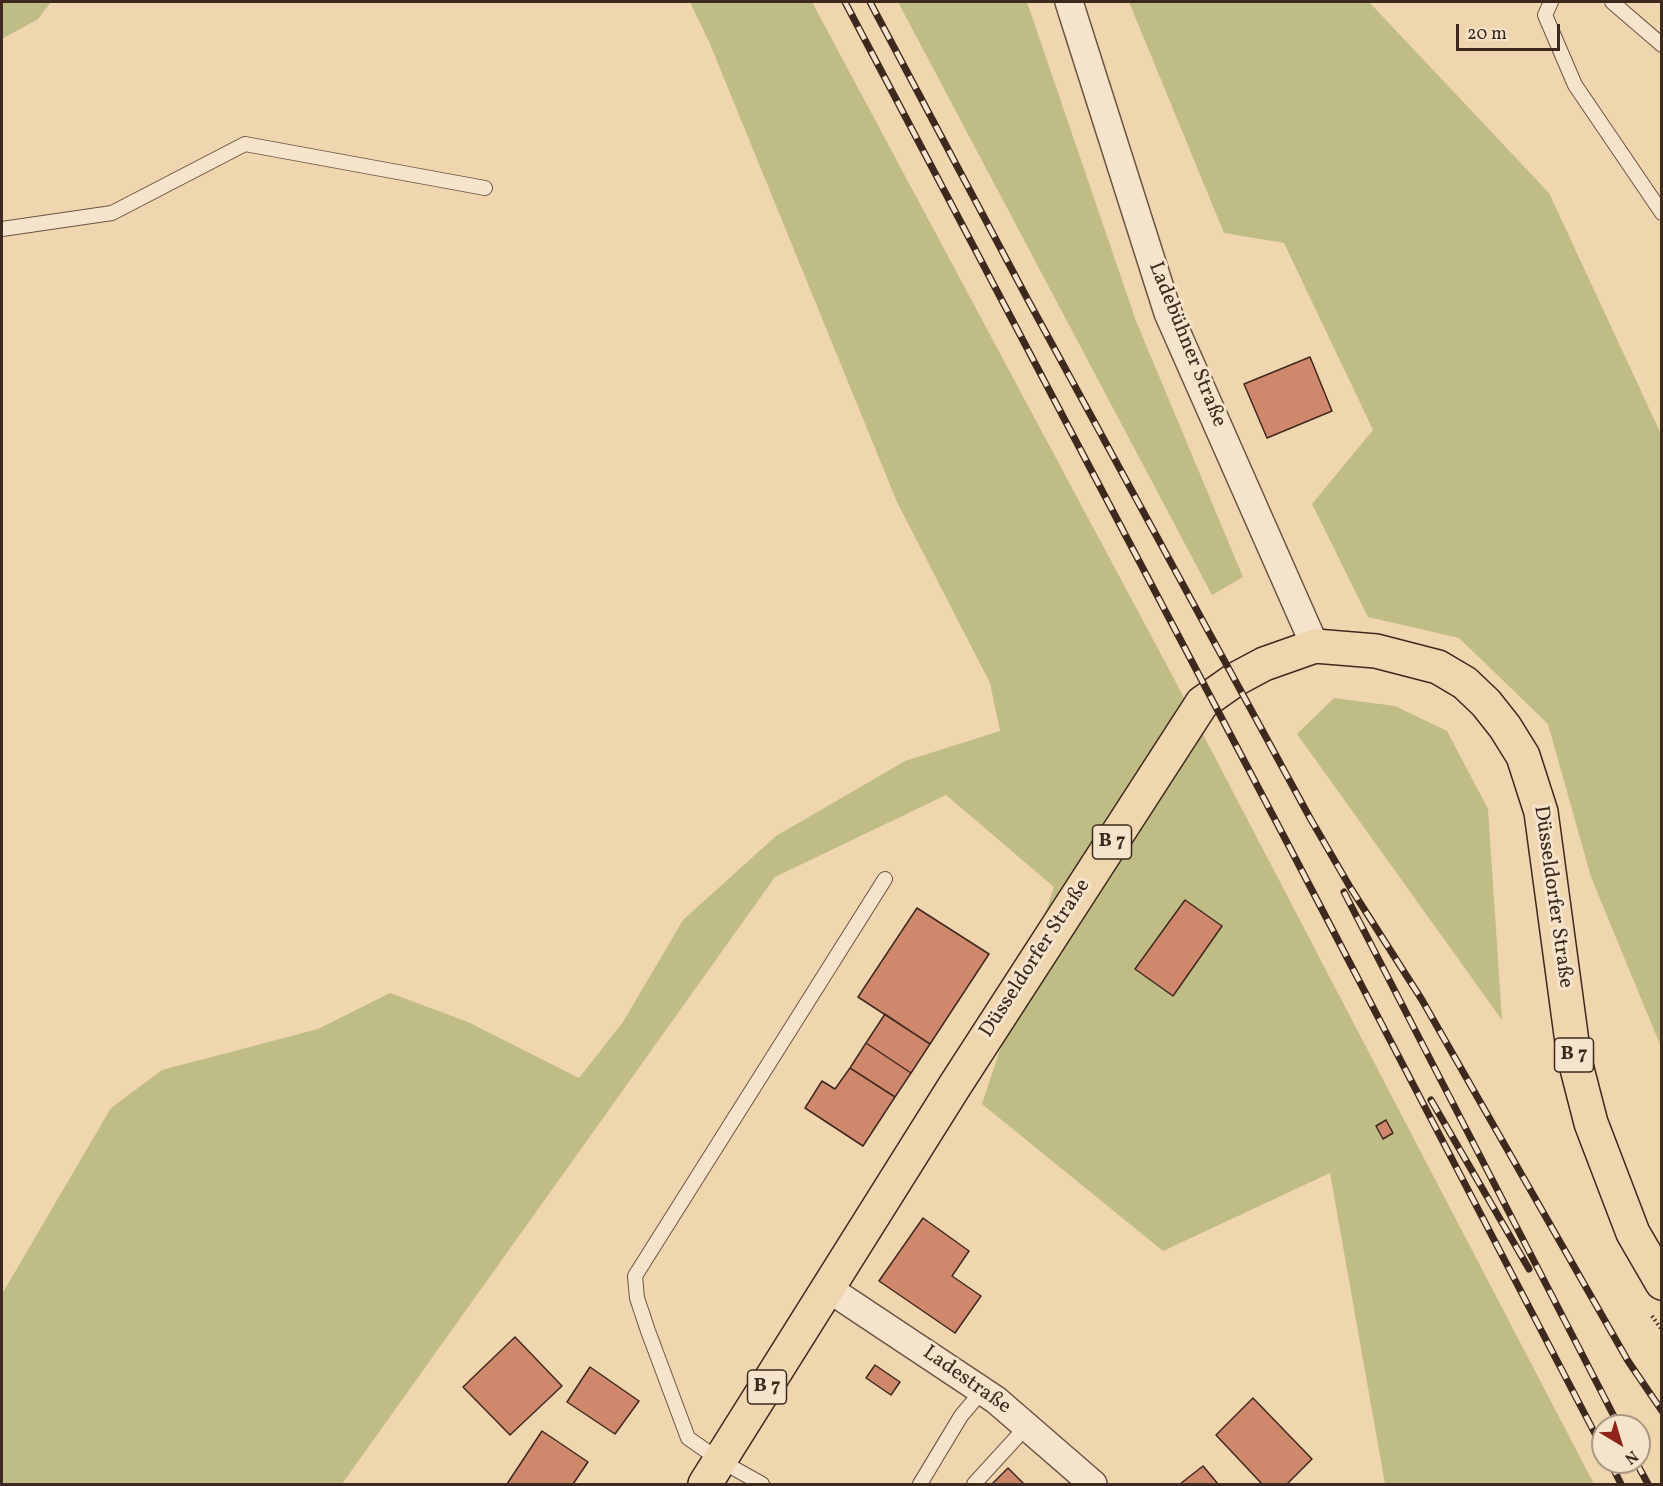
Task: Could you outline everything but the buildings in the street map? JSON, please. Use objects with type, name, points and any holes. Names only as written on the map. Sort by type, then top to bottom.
[{"type":"main road","name":"Düsseldorfer Straße","points":[[713,1473],[954,1087],[1202,703],[1236,679],[1264,664],[1315,646],[1376,651],[1438,667],[1465,683],[1486,703],[1505,727],[1523,756],[1541,812],[1574,1057],[1591,1124],[1634,1233],[1655,1297]]},
{"type":"street","name":"Ladebühner Straße","points":[[1069,2],[1168,313],[1315,646]]},
{"type":"street","name":"Ladestraße","points":[[829,1289],[982,1391],[1027,1426],[1093,1485]]},
{"type":"lane","points":[[1551,2],[1545,15],[1575,85],[1662,213]]},
{"type":"lane","points":[[1612,2],[1662,45]]},
{"type":"lane","points":[[2,229],[112,213],[246,144],[485,188]]},
{"type":"lane","points":[[762,1485],[713,1473],[688,1438],[637,1298],[635,1276],[885,879]]},
{"type":"lane","points":[[920,1485],[960,1416],[982,1391]]},
{"type":"lane","points":[[974,1485],[1027,1426]]},
{"type":"path","points":[[1655,1297],[1662,1330]]},
{"type":"shaded area","points":[[2,2],[51,2],[38,19],[2,39]]},
{"type":"shaded area","points":[[690,2],[812,2],[1171,673],[1594,1484],[1385,1484],[1330,1173],[1163,1251],[982,1104],[1054,887],[946,795],[775,877],[342,1484],[2,1484],[2,1294],[111,1108],[162,1070],[318,1029],[390,993],[468,1022],[579,1078],[623,1022],[683,920],[776,836],[905,761],[1000,731],[990,683],[897,502],[710,44]]},
{"type":"shaded area","points":[[898,2],[1027,2],[1136,321],[1243,577],[1212,595]]},
{"type":"shaded area","points":[[1129,2],[1369,2],[1549,193],[1661,434],[1661,1047],[1591,877],[1548,724],[1459,638],[1368,617],[1312,504],[1373,430],[1284,243],[1224,233]]},
{"type":"shaded area","points":[[1334,698],[1395,706],[1447,731],[1488,809],[1502,1020],[1297,734]]},
{"type":"railway","points":[[845,2],[1591,1426]]},
{"type":"railway","points":[[870,2],[1028,300],[1310,818],[1350,887],[1422,1000],[1628,1361],[1662,1411]]},
{"type":"railway","points":[[1344,892],[1613,1414]]},
{"type":"railway","points":[[1431,1100],[1529,1269]]},
{"type":"railway","points":[[1616,1474],[1621,1484]]},
{"type":"railway","points":[[1643,1474],[1648,1484]]}]
